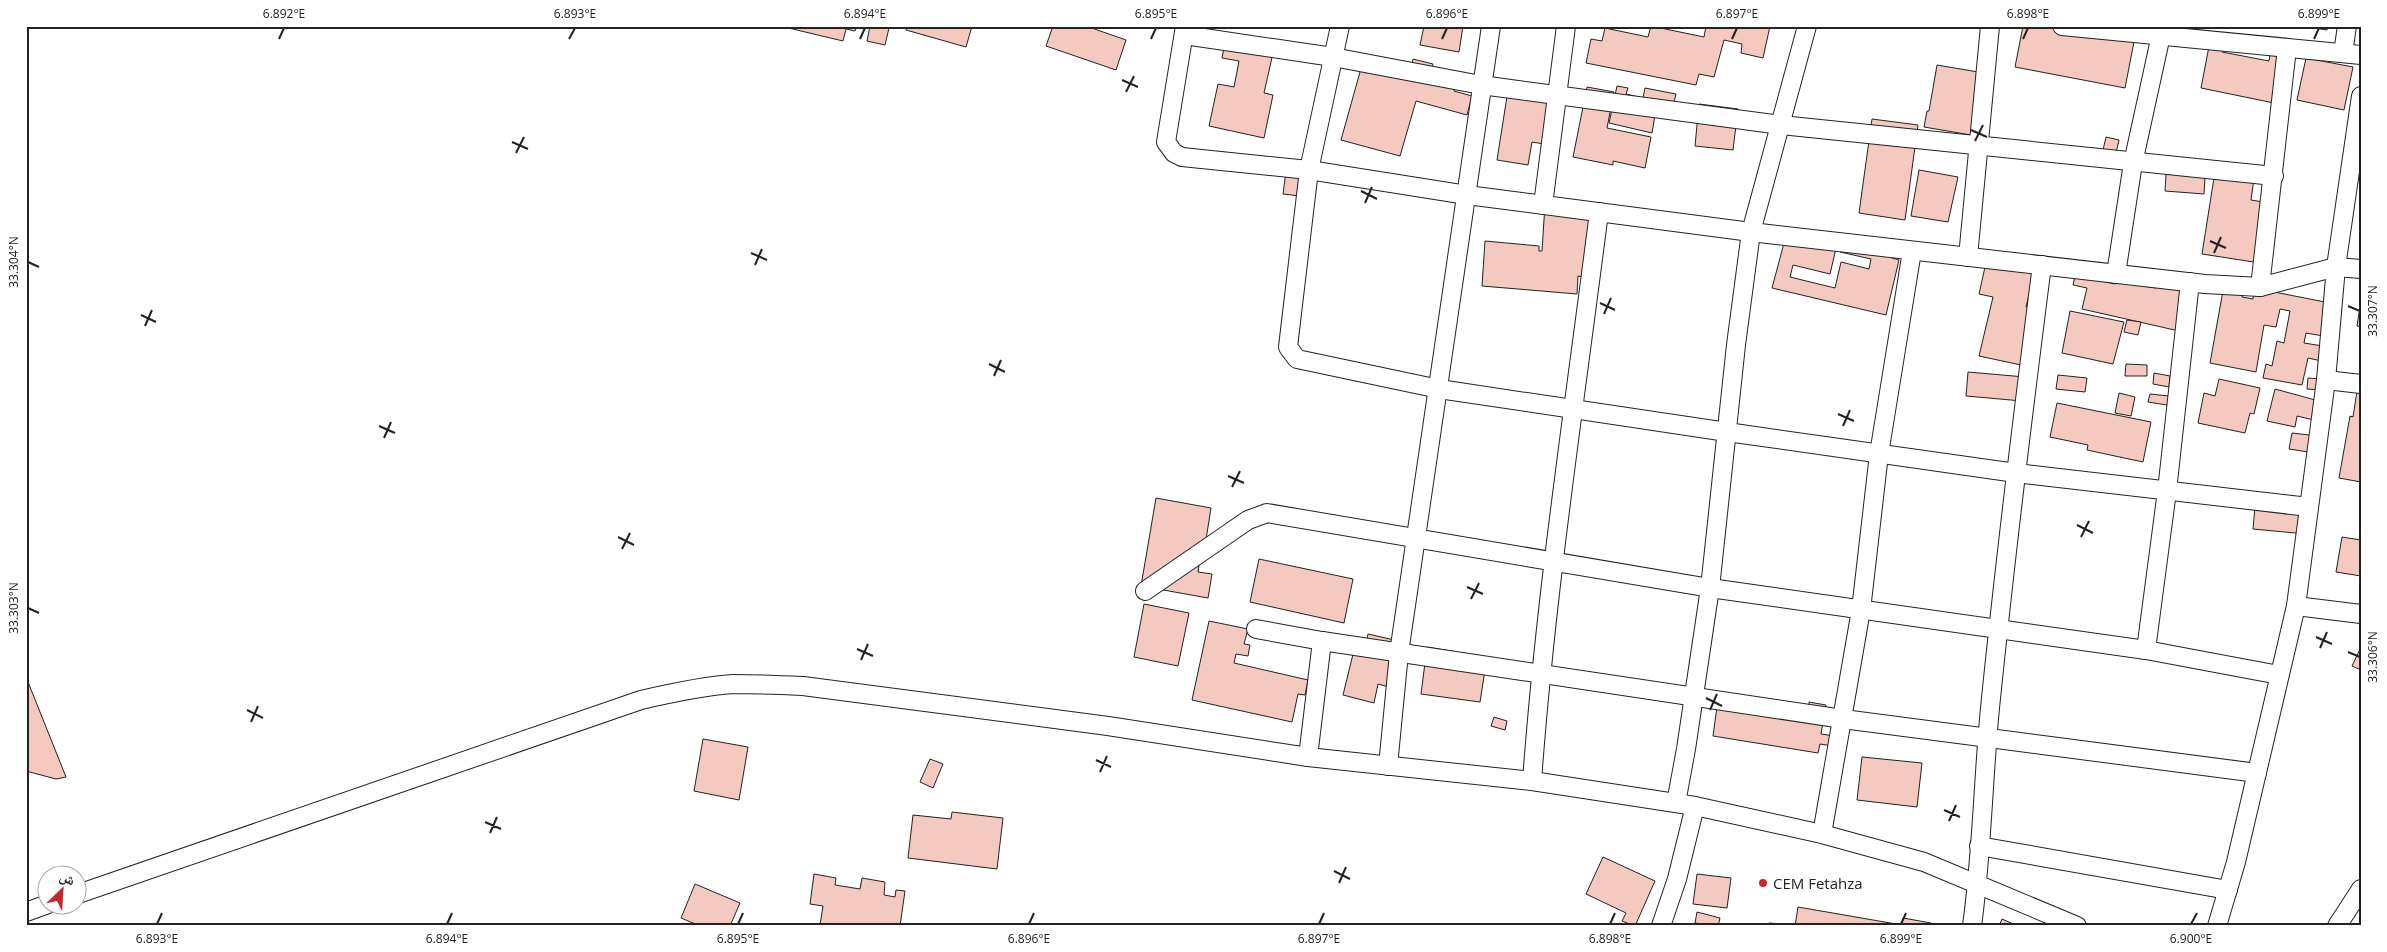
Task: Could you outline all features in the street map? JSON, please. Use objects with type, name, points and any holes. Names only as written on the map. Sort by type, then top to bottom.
[{"type":"street","points":[[1340,26],[1309,170],[1288,347],[1293,355],[1302,361],[1439,388],[1727,432],[2016,473],[2309,507]]},
{"type":"street","points":[[1388,766],[1399,653],[1491,26]]},
{"type":"street","points":[[1543,205],[1566,26]]},
{"type":"street","points":[[1676,803],[1710,588],[1736,345],[1751,232],[1807,26]]},
{"type":"street","points":[[1968,257],[1990,26]]},
{"type":"street","points":[[2062,26],[2162,31],[2287,48],[2361,55]]},
{"type":"street","points":[[2343,53],[2347,26]]},
{"type":"street","points":[[2274,176],[2133,163],[1781,125],[1481,85],[1185,31],[1166,142],[1168,148],[1182,156],[1309,170],[1467,195],[1751,232],[2190,282],[2260,287],[2336,267],[2361,269]]},
{"type":"street","points":[[2116,274],[2133,163],[2162,31]]},
{"type":"street","points":[[2260,287],[2287,48]]},
{"type":"street","points":[[2217,926],[2228,890],[2257,773],[2296,606],[2326,380],[2336,267],[2361,96]]},
{"type":"street","points":[[1532,781],[1540,674],[1552,561],[1574,409],[1599,212]]},
{"type":"street","points":[[1822,834],[1861,610],[1879,454],[1912,250]]},
{"type":"street","points":[[1972,926],[1978,885],[1987,739],[1998,629],[2042,265]]},
{"type":"street","points":[[2146,650],[2167,491],[2190,282]]},
{"type":"street","points":[[2326,380],[2361,384]]},
{"type":"street","points":[[1145,591],[1258,515],[1267,513],[1416,540],[1710,588],[2146,650],[2279,675]]},
{"type":"street","points":[[2296,606],[2361,614]]},
{"type":"street","points":[[1256,629],[1399,653],[1843,719],[2257,773]]},
{"type":"street","points":[[1308,757],[1322,641]]},
{"type":"street","points":[[88,891],[641,700],[732,684],[803,686],[1108,726],[1308,757],[1532,781],[1696,806],[1822,834],[1924,862],[2077,926]]},
{"type":"street","points":[[1661,926],[1696,806]]},
{"type":"street","points":[[1979,846],[2228,890]]},
{"type":"street","points":[[2337,926],[2361,889]]},
{"type":"street","points":[[26,912],[38,908]]},
{"type":"building","points":[[780,26],[857,26],[855,31],[846,29],[843,41]]},
{"type":"building","points":[[870,26],[889,28],[885,45],[867,41]]},
{"type":"building","points":[[908,26],[972,26],[966,47],[906,30]]},
{"type":"building","points":[[1053,26],[1086,26],[1126,40],[1116,70],[1046,46]]},
{"type":"building","points":[[1424,26],[1463,26],[1459,52],[1420,45]]},
{"type":"building","points":[[1651,26],[1704,37],[1706,26],[1770,26],[1763,58],[1741,53],[1742,44],[1724,40],[1714,77],[1699,74],[1696,85],[1586,63],[1591,39],[1602,41],[1605,28],[1648,37]]},
{"type":"building","points":[[2023,26],[2056,26],[2134,42],[2125,88],[2015,67]]},
{"type":"building","points":[[2314,26],[2328,26],[2327,30],[2314,28]]},
{"type":"building","points":[[2210,41],[2223,44],[2222,52],[2269,61],[2271,48],[2289,52],[2279,104],[2201,88]]},
{"type":"building","points":[[1225,43],[1273,53],[1264,93],[1273,95],[1264,138],[1209,126],[1218,84],[1234,87],[1239,61],[1222,58]]},
{"type":"building","points":[[1365,54],[1411,67],[1413,59],[1433,64],[1431,71],[1458,78],[1454,91],[1472,96],[1467,115],[1416,101],[1400,156],[1341,140]]},
{"type":"building","points":[[2306,58],[2353,67],[2344,110],[2297,100]]},
{"type":"building","points":[[1937,65],[1984,73],[1971,135],[1924,127],[1927,111],[1929,111]]},
{"type":"building","points":[[1617,86],[1628,88],[1626,94],[1643,98],[1645,88],[1676,94],[1670,119],[1655,115],[1652,133],[1609,123]]},
{"type":"building","points":[[1587,87],[1614,92],[1607,128],[1651,137],[1645,168],[1613,161],[1613,165],[1573,157]]},
{"type":"building","points":[[1508,90],[1558,99],[1550,145],[1532,142],[1528,165],[1497,160]]},
{"type":"building","points":[[1699,104],[1738,109],[1733,150],[1695,146]]},
{"type":"building","points":[[1872,119],[1918,125],[1905,220],[1859,213]]},
{"type":"building","points":[[2106,137],[2119,140],[2116,153],[2103,150]]},
{"type":"building","points":[[2167,159],[2206,161],[2204,194],[2165,191]]},
{"type":"building","points":[[2216,165],[2255,171],[2251,200],[2269,203],[2260,263],[2202,254]]},
{"type":"building","points":[[1919,170],[1958,177],[1948,222],[1911,216]]},
{"type":"building","points":[[1286,171],[1313,174],[1309,197],[1283,194]]},
{"type":"building","points":[[1545,204],[1600,206],[1597,247],[1586,246],[1583,277],[1578,276],[1577,294],[1482,286],[1485,241],[1539,246],[1539,251],[1542,251]]},
{"type":"building","points":[[1788,228],[1838,240],[1830,274],[1793,265],[1790,277],[1835,288],[1841,262],[1869,269],[1871,259],[1840,252],[1844,237],[1891,249],[1889,257],[1899,260],[1886,315],[1772,288]]},
{"type":"building","points":[[1987,258],[2035,269],[2026,307],[2035,308],[2021,365],[1979,356],[1993,297],[1979,294]]},
{"type":"building","points":[[2077,267],[2101,281],[2115,284],[2118,272],[2143,286],[2156,288],[2159,276],[2189,283],[2179,331],[2082,309],[2087,288],[2073,285]]},
{"type":"building","points":[[2224,285],[2244,289],[2242,297],[2253,299],[2254,288],[2335,304],[2329,337],[2306,333],[2304,343],[2329,347],[2326,362],[2308,358],[2302,385],[2263,378],[2266,364],[2272,366],[2277,341],[2284,343],[2290,311],[2280,309],[2276,327],[2264,325],[2256,372],[2210,363]]},
{"type":"building","points":[[2361,300],[2361,327],[2357,326]]},
{"type":"building","points":[[2070,311],[2124,322],[2113,364],[2062,353]]},
{"type":"building","points":[[2127,320],[2141,322],[2138,335],[2124,332]]},
{"type":"building","points":[[2126,364],[2147,365],[2147,376],[2125,376]]},
{"type":"building","points":[[1968,372],[2025,377],[2022,401],[1966,396]]},
{"type":"building","points":[[2360,372],[2361,482],[2339,478],[2350,416],[2353,417]]},
{"type":"building","points":[[2154,373],[2170,376],[2169,387],[2153,384]]},
{"type":"building","points":[[2058,375],[2087,378],[2085,392],[2056,389]]},
{"type":"building","points":[[2308,378],[2322,379],[2322,390],[2307,389]]},
{"type":"building","points":[[2219,379],[2260,388],[2254,414],[2250,413],[2245,433],[2198,423],[2204,393],[2215,396]]},
{"type":"building","points":[[2275,389],[2319,401],[2314,420],[2297,416],[2295,427],[2267,421]]},
{"type":"building","points":[[2119,393],[2135,397],[2131,416],[2115,413]]},
{"type":"building","points":[[2150,394],[2169,396],[2167,405],[2148,402]]},
{"type":"building","points":[[2057,403],[2151,422],[2143,462],[2087,450],[2088,445],[2050,437]]},
{"type":"building","points":[[2292,433],[2318,436],[2315,453],[2289,449]]},
{"type":"building","points":[[2256,495],[2309,500],[2306,534],[2253,529]]},
{"type":"building","points":[[1156,498],[1211,508],[1204,552],[1201,552],[1198,572],[1212,574],[1208,598],[1141,586]]},
{"type":"building","points":[[2342,537],[2361,540],[2361,576],[2336,572]]},
{"type":"building","points":[[1259,559],[1353,579],[1344,623],[1250,602]]},
{"type":"building","points":[[1144,604],[1189,613],[1178,666],[1134,657]]},
{"type":"building","points":[[1209,621],[1248,629],[1244,644],[1250,645],[1248,656],[1236,654],[1234,663],[1308,680],[1305,695],[1298,694],[1292,722],[1192,700]]},
{"type":"building","points":[[1368,634],[1403,642],[1389,687],[1378,684],[1374,703],[1343,695],[1354,650],[1364,652]]},
{"type":"building","points":[[1427,647],[1457,652],[1455,663],[1473,665],[1475,655],[1487,657],[1480,702],[1421,694]]},
{"type":"building","points":[[2361,647],[2361,670],[2352,666]]},
{"type":"building","points":[[26,677],[66,777],[56,779],[26,771]]},
{"type":"building","points":[[1719,692],[1809,705],[1809,702],[1826,705],[1821,734],[1834,736],[1833,746],[1820,744],[1818,753],[1713,736]]},
{"type":"building","points":[[1494,717],[1507,721],[1505,730],[1491,726]]},
{"type":"building","points":[[703,739],[748,747],[739,800],[694,791]]},
{"type":"building","points":[[1862,757],[1922,763],[1917,807],[1857,800]]},
{"type":"building","points":[[930,759],[943,764],[933,788],[920,782]]},
{"type":"building","points":[[952,812],[1003,818],[997,869],[908,858],[913,815],[951,819]]},
{"type":"building","points":[[1603,857],[1655,881],[1635,926],[1622,921],[1626,913],[1586,894]]},
{"type":"building","points":[[814,874],[836,878],[835,885],[860,889],[862,878],[885,882],[884,895],[895,897],[896,890],[905,891],[900,926],[820,925],[823,906],[810,904]]},
{"type":"building","points":[[1697,874],[1731,878],[1727,908],[1693,904]]},
{"type":"building","points":[[695,884],[740,903],[730,926],[700,926],[681,918]]},
{"type":"building","points":[[1798,907],[1902,925],[1903,918],[1931,923],[1931,926],[1795,926]]},
{"type":"building","points":[[1697,912],[1720,918],[1718,926],[1695,923]]},
{"type":"building","points":[[2002,919],[2018,926],[1999,926]]},
{"type":"building","points":[[1769,923],[1793,925],[1793,926],[1769,926]]},
{"type":"place","name":"CEM Fetahza","points":[[1763,883]]}]
